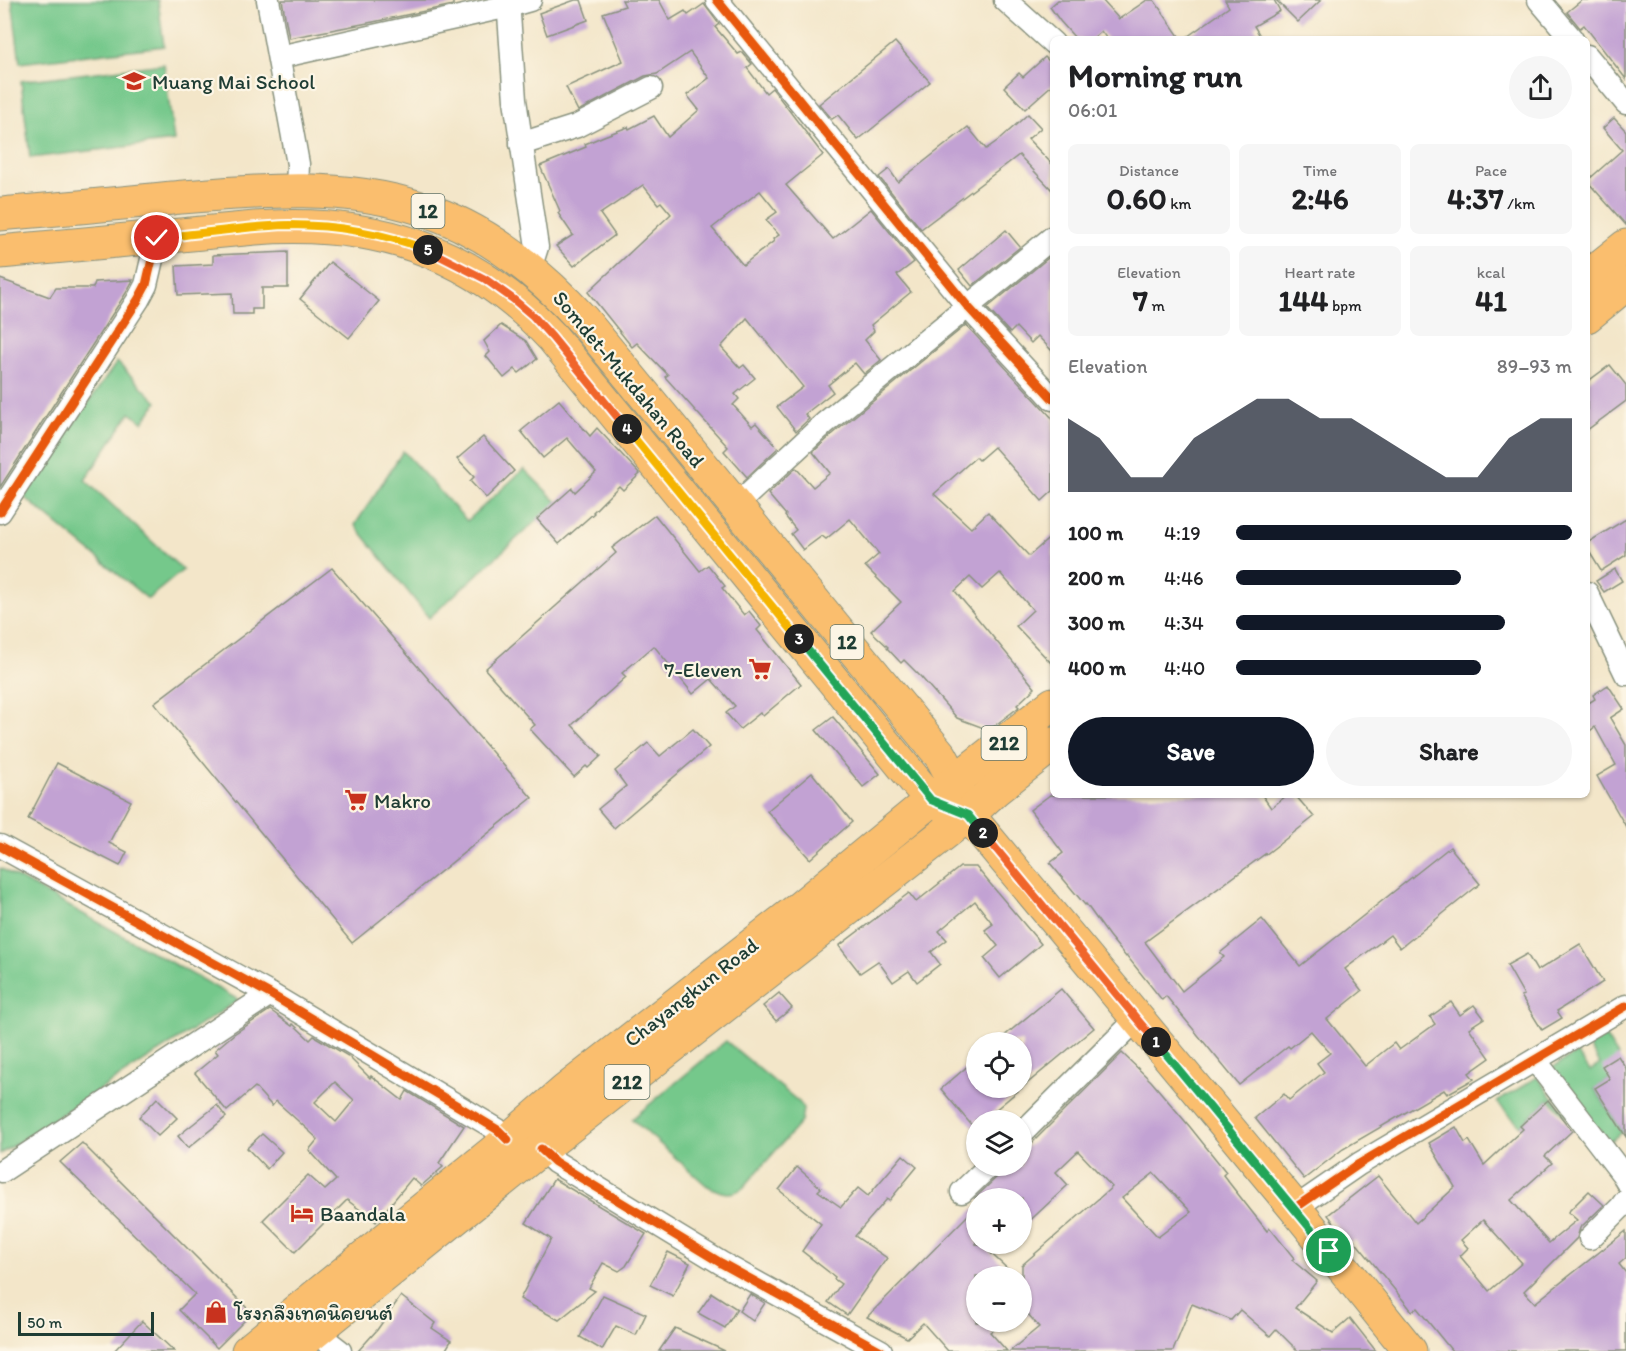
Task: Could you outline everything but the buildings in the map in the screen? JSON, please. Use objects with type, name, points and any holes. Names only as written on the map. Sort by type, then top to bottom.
[{"type":"main road","name":"Somdet-Mukdahan Road","points":[[0,214],[219,194],[297,190],[343,192],[381,197],[421,208],[453,220],[492,242],[559,293],[583,320],[941,756],[943,791]]},
{"type":"main road","name":"Somdet-Mukdahan Road","points":[[0,252],[287,225],[342,228],[399,239],[430,250],[485,279],[533,316],[552,337],[943,791]]},
{"type":"main road","points":[[1590,275],[1626,246]]},
{"type":"main road","points":[[1590,314],[1626,285]]},
{"type":"main road","name":"Chayangkun Road","points":[[248,1351],[508,1140],[566,1090],[797,910],[1050,706]]},
{"type":"main road","name":"Chayangkun Road","points":[[291,1351],[329,1340],[541,1149],[968,815],[996,789],[1050,746]]},
{"type":"main road","points":[[943,791],[968,815],[1295,1208],[1410,1351]]},
{"type":"street","points":[[268,0],[298,164],[297,190]]},
{"type":"street","points":[[717,0],[968,307],[1050,396]]},
{"type":"street","points":[[1005,0],[1050,40]]},
{"type":"street","points":[[1539,0],[1569,36]]},
{"type":"street","points":[[279,57],[516,2],[514,100],[537,247],[530,269]]},
{"type":"street","points":[[1590,60],[1626,103]]},
{"type":"street","points":[[521,144],[577,126],[651,88]]},
{"type":"street","points":[[0,512],[138,300],[146,285],[157,238]]},
{"type":"street","points":[[735,506],[825,423],[1050,239]]},
{"type":"street","points":[[1590,598],[1626,674]]},
{"type":"street","points":[[0,846],[270,994],[498,1130],[508,1140]]},
{"type":"street","points":[[2,1171],[270,994]]},
{"type":"street","points":[[1295,1208],[1359,1164],[1626,1006]]},
{"type":"street","points":[[1032,1123],[1137,1019]]},
{"type":"street","points":[[1535,1060],[1626,1181]]},
{"type":"street","points":[[541,1149],[555,1162],[721,1263],[882,1351]]},
{"type":"street","points":[[962,1192],[979,1176]]},
{"type":"street","points":[[1590,1238],[1626,1200]]},
{"type":"green space","points":[[12,0],[158,0],[164,46],[20,63]]},
{"type":"green space","points":[[164,64],[174,141],[30,158],[21,81]]},
{"type":"green space","points":[[117,362],[157,402],[143,422],[130,413],[85,480],[183,570],[148,599],[23,496]]},
{"type":"green space","points":[[403,451],[467,521],[524,469],[557,502],[429,618],[355,525]]},
{"type":"green space","points":[[0,868],[239,1000],[0,1154]]},
{"type":"green space","points":[[1605,1036],[1618,1056],[1610,1079],[1595,1089],[1623,1132],[1607,1143],[1550,1069],[1577,1053],[1590,1071],[1600,1064],[1589,1046]]},
{"type":"green space","points":[[726,1041],[800,1103],[803,1109],[801,1122],[743,1188],[729,1193],[706,1185],[632,1119]]},
{"type":"green space","points":[[1537,1077],[1576,1127],[1549,1099],[1520,1126],[1497,1102]]},
{"type":"cycle path","points":[[717,0],[968,307],[1050,396]]},
{"type":"cycle path","points":[[0,512],[138,300],[146,285],[157,238]]},
{"type":"cycle path","points":[[0,846],[270,994],[498,1130],[508,1140]]},
{"type":"cycle path","points":[[1295,1208],[1359,1164],[1626,1006]]},
{"type":"cycle path","points":[[541,1149],[555,1162],[721,1263],[881,1351]]},
{"type":"place","name":"Muang Mai School","points":[[134,81]]},
{"type":"place","name":"7-Eleven","points":[[760,669]]},
{"type":"place","name":"Makro","points":[[356,800]]},
{"type":"place","name":"Baandala","points":[[302,1213]]},
{"type":"place","name":"โรงกลึงเทคนิคยนต์","points":[[216,1312]]},
{"type":"route","points":[[157,238],[287,225],[342,228],[366,232],[399,239],[430,250],[458,264],[485,279],[533,316],[931,800],[968,815],[1329,1251]]}]
